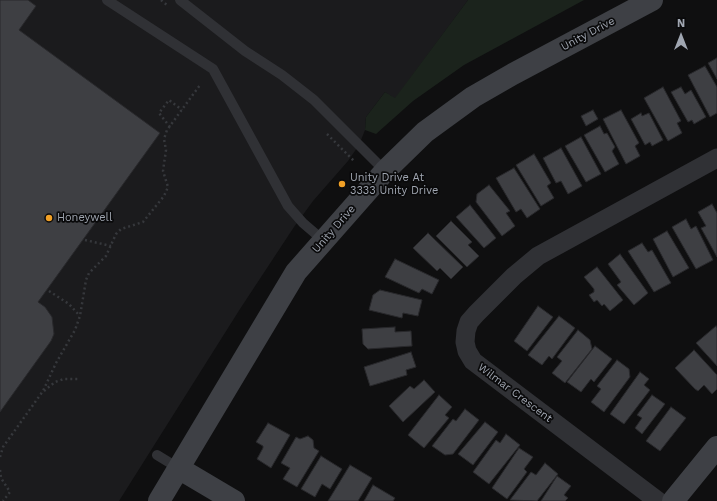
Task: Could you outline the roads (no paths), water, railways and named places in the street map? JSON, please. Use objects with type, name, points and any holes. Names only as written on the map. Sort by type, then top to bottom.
[{"type":"street","name":"Unity Drive","points":[[159,501],[180,469],[296,272],[385,171],[426,132],[473,97],[652,0]]},
{"type":"street","name":"Wilmar Crescent","points":[[658,501],[473,361],[467,351],[465,342],[466,331],[469,322],[476,314],[514,276],[538,256],[717,158]]},
{"type":"street","points":[[673,501],[717,447]]},
{"type":"street","points":[[180,469],[234,501]]},
{"type":"lane","points":[[107,0],[213,69],[288,206],[324,241]]},
{"type":"lane","points":[[180,0],[245,51],[282,75],[314,100],[385,171]]},
{"type":"lane","points":[[157,455],[180,469]]},
{"type":"place","name":"Unity Drive At 3333 Unity Drive","points":[[342,184]]},
{"type":"place","name":"Honeywell","points":[[49,218]]}]
